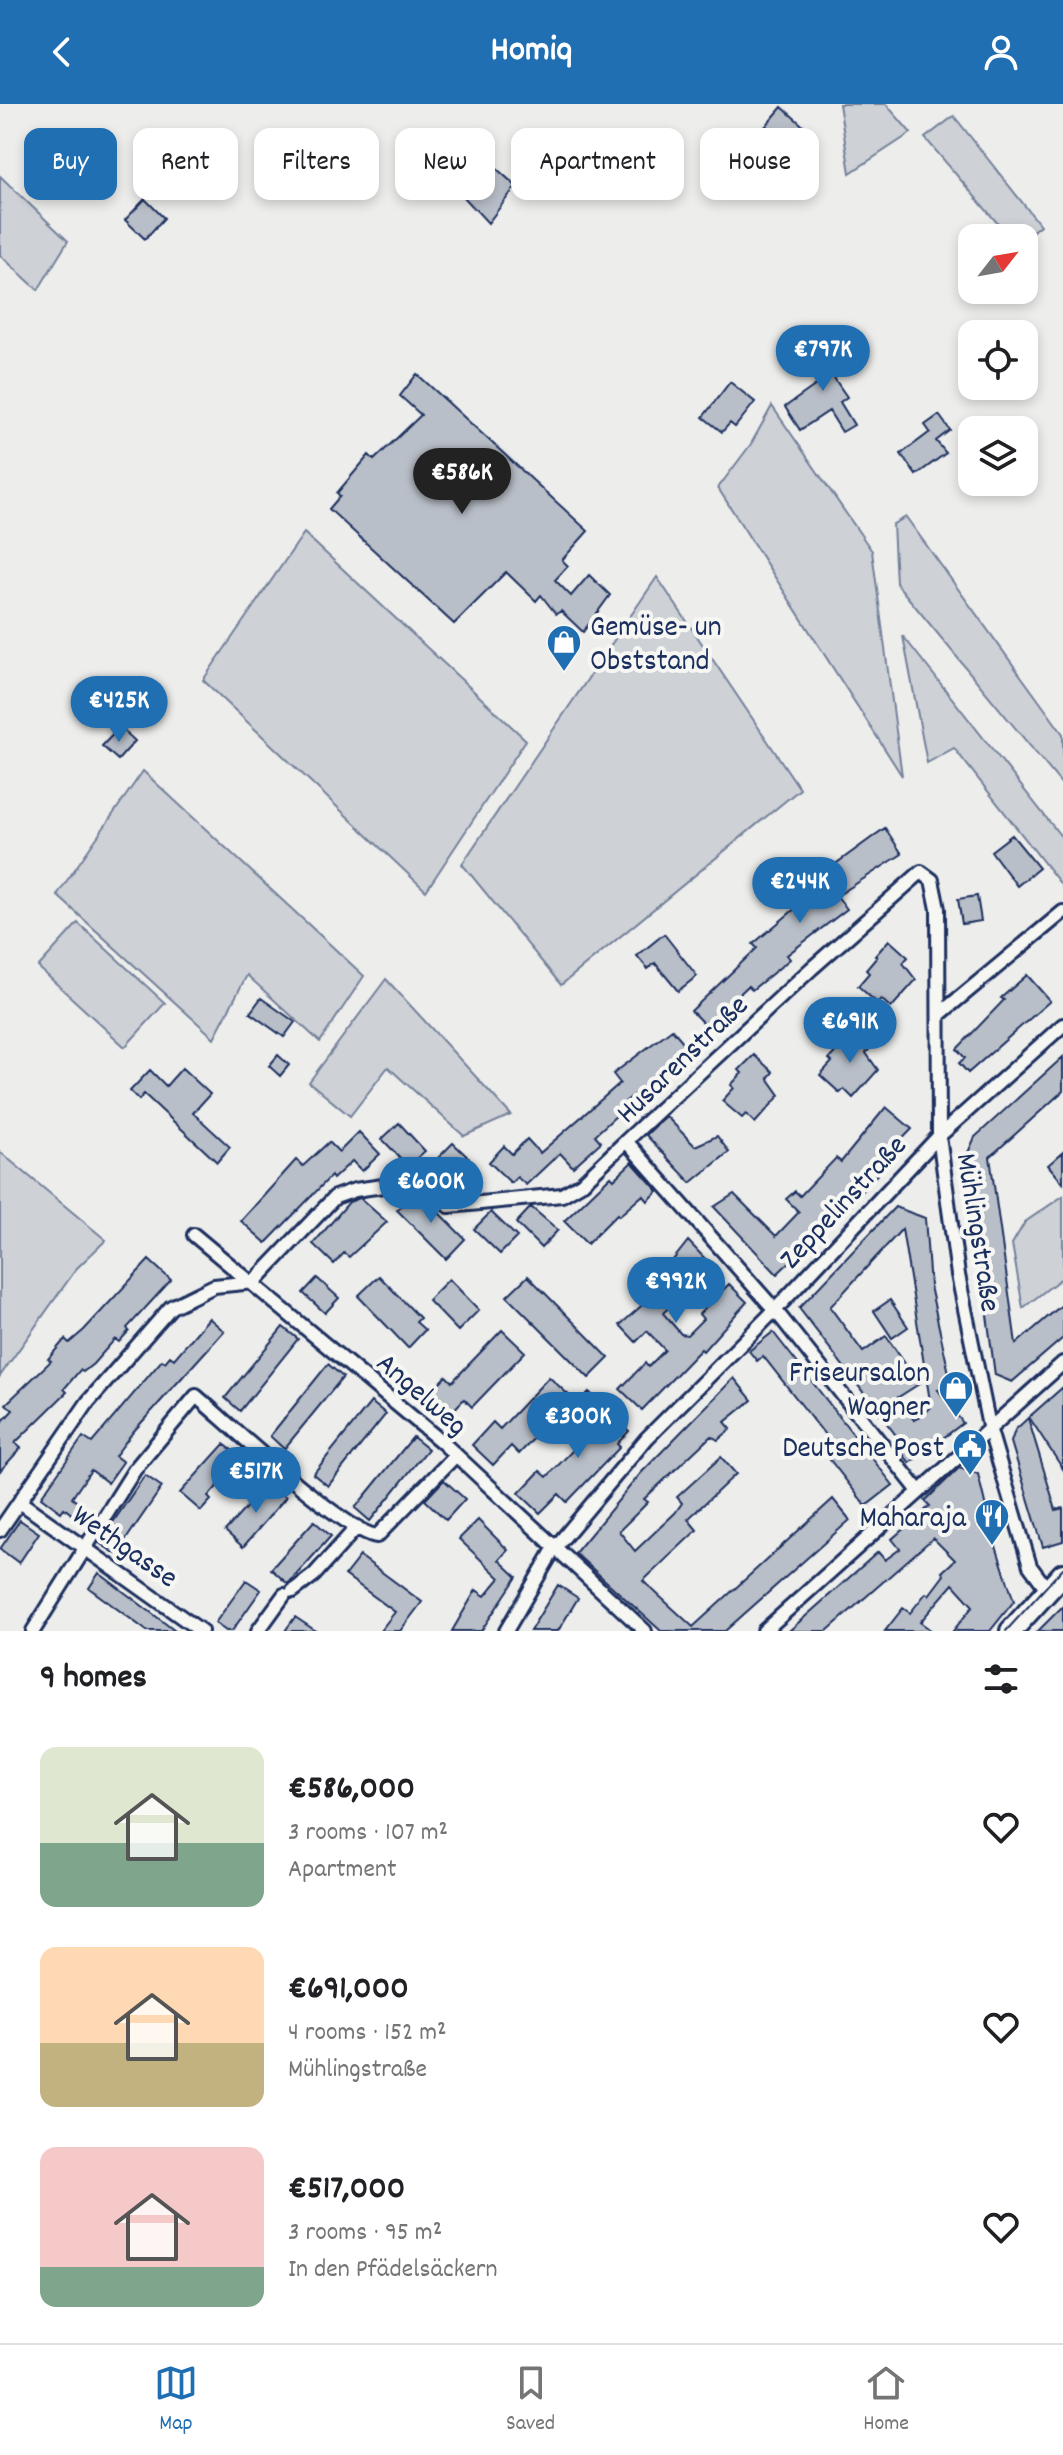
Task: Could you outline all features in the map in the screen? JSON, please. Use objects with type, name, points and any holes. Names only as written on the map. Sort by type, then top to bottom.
[{"type":"main road","points":[[1011,1631],[1063,1574]]},
{"type":"street","name":"Mühlingstraße","points":[[926,873],[934,885],[938,909],[939,1136],[958,1275],[990,1431],[1030,1566],[1047,1589]]},
{"type":"street","name":"Husarenstraße","points":[[918,1490],[775,1310],[626,1141],[912,877],[926,873]]},
{"type":"street","points":[[940,1014],[1063,912]]},
{"type":"street","name":"Zeppelinstraße","points":[[506,1631],[554,1549],[647,1438],[775,1310],[939,1136],[1063,1025]]},
{"type":"street","points":[[0,1530],[88,1402],[171,1307],[214,1286],[254,1282],[335,1197],[355,1190],[418,1181],[449,1206],[562,1195],[581,1184],[626,1141]]},
{"type":"street","name":"Angelweg","points":[[194,1235],[254,1282],[456,1455],[645,1631]]},
{"type":"street","points":[[764,1631],[1063,1363]]},
{"type":"street","points":[[33,1631],[135,1469],[196,1396],[319,1502],[366,1535],[377,1536],[456,1455]]},
{"type":"street","name":"Wethgasse","points":[[20,1502],[201,1631]]},
{"type":"street","points":[[258,1631],[288,1593],[314,1575],[357,1527]]},
{"type":"shaded area","points":[[839,104],[886,104],[911,133],[850,173]]},
{"type":"shaded area","points":[[954,116],[1040,225],[998,224],[925,138]]},
{"type":"shaded area","points":[[0,176],[68,241],[38,290],[0,255]]},
{"type":"shaded area","points":[[772,406],[872,551],[902,776],[718,488],[751,444]]},
{"type":"shaded area","points":[[906,517],[1063,734],[1063,786],[896,583],[893,524]]},
{"type":"shaded area","points":[[304,533],[526,740],[426,891],[203,680]]},
{"type":"shaded area","points":[[657,577],[800,789],[561,985],[462,864]]},
{"type":"shaded area","points":[[903,636],[1063,839],[1063,887],[954,748],[927,763]]},
{"type":"shaded area","points":[[143,771],[364,976],[320,1042],[247,975],[214,1038],[57,895]]},
{"type":"shaded area","points":[[78,923],[165,1003],[125,1047],[38,967]]},
{"type":"shaded area","points":[[386,979],[511,1115],[464,1136],[388,1067],[350,1116],[309,1082]]},
{"type":"shaded area","points":[[0,1152],[106,1240],[77,1268],[0,1376]]},
{"type":"shaded area","points":[[1063,1196],[1063,1277],[1023,1308],[1012,1244],[1025,1222]]},
{"type":"building","points":[[782,107],[806,128],[766,128]]},
{"type":"building","points":[[495,167],[511,182],[511,193],[488,223],[467,200],[495,200]]},
{"type":"building","points":[[144,200],[164,218],[145,239],[125,220]]},
{"type":"building","points":[[833,344],[850,368],[834,378],[847,397],[840,402],[854,425],[842,432],[829,411],[800,430],[785,407],[823,380],[810,361]]},
{"type":"building","points":[[417,374],[588,531],[562,560],[568,566],[555,580],[571,596],[589,575],[610,595],[583,632],[561,611],[556,614],[541,595],[536,601],[506,572],[454,624],[329,509],[340,496],[337,493],[369,455],[374,460],[421,415],[400,396]]},
{"type":"building","points":[[730,382],[755,402],[735,427],[730,423],[722,432],[703,417]]},
{"type":"building","points":[[939,415],[950,430],[936,441],[946,453],[916,475],[901,454],[930,432],[925,425]]},
{"type":"building","points":[[120,727],[135,741],[118,760],[102,746]]},
{"type":"building","points":[[885,828],[902,854],[837,896],[847,909],[787,955],[790,959],[752,990],[748,986],[706,1026],[691,1011],[757,948],[753,944],[835,875],[830,868]]},
{"type":"building","points":[[1012,835],[1039,868],[1017,886],[991,851]]},
{"type":"building","points":[[977,896],[981,921],[962,924],[958,899]]},
{"type":"building","points":[[664,934],[697,976],[678,991],[655,963],[648,969],[637,956]]},
{"type":"building","points":[[889,940],[908,957],[903,963],[916,980],[891,1008],[881,999],[877,1003],[858,986],[869,973],[866,970],[875,956]]},
{"type":"building","points":[[1027,975],[1050,1001],[968,1073],[959,1063],[965,1058],[957,1049],[1004,1000],[1001,998]]},
{"type":"building","points":[[261,998],[295,1022],[284,1037],[250,1013]]},
{"type":"building","points":[[672,1029],[690,1050],[626,1101],[629,1104],[595,1135],[601,1142],[573,1167],[560,1153],[526,1185],[517,1177],[511,1183],[489,1162],[504,1146],[512,1154],[527,1139],[540,1153],[620,1083],[613,1074]]},
{"type":"building","points":[[852,1029],[871,1047],[866,1053],[878,1070],[853,1098],[844,1089],[840,1093],[820,1075],[832,1062],[829,1059],[840,1047],[837,1045]]},
{"type":"building","points":[[278,1055],[289,1065],[280,1076],[269,1066]]},
{"type":"building","points":[[754,1055],[773,1072],[768,1078],[780,1095],[755,1123],[746,1114],[742,1118],[722,1101],[734,1088],[731,1085],[742,1073],[739,1070]]},
{"type":"building","points":[[1063,1057],[1063,1091],[990,1157],[1016,1344],[1063,1304],[1063,1338],[1012,1382],[995,1375],[966,1157],[975,1137]]},
{"type":"building","points":[[182,1068],[210,1094],[193,1113],[230,1147],[217,1162],[144,1094],[139,1100],[130,1091],[150,1070],[166,1086]]},
{"type":"building","points":[[886,1107],[912,1129],[882,1160],[886,1164],[854,1201],[777,1274],[714,1207],[734,1194],[776,1236],[799,1212],[786,1199],[795,1191],[800,1196],[836,1158],[841,1162]]},
{"type":"building","points":[[666,1116],[695,1146],[717,1136],[729,1152],[691,1183],[646,1135]]},
{"type":"building","points":[[399,1123],[425,1151],[408,1166],[382,1139]]},
{"type":"building","points":[[359,1132],[380,1154],[362,1171],[352,1161],[333,1179],[331,1176],[266,1243],[241,1221],[296,1160],[303,1166],[329,1142],[339,1152]]},
{"type":"building","points":[[453,1143],[474,1163],[457,1181],[436,1160]]},
{"type":"building","points":[[1063,1152],[1063,1183],[1048,1165]]},
{"type":"building","points":[[632,1162],[658,1191],[648,1201],[643,1195],[619,1216],[617,1214],[587,1244],[564,1221],[611,1176],[614,1179]]},
{"type":"building","points":[[412,1195],[417,1199],[421,1195],[465,1239],[446,1259],[397,1210]]},
{"type":"building","points":[[360,1198],[387,1222],[349,1257],[344,1253],[334,1264],[313,1244],[349,1202]]},
{"type":"building","points":[[531,1207],[558,1230],[541,1248],[516,1223]]},
{"type":"building","points":[[895,1207],[925,1218],[930,1286],[952,1387],[938,1390],[963,1423],[910,1463],[893,1441],[898,1438],[799,1308]],"holes":[[[902,1229],[931,1407],[914,1420],[897,1398],[919,1384],[886,1336],[863,1352],[830,1307]]]},
{"type":"building","points":[[491,1212],[517,1237],[500,1254],[474,1229]]},
{"type":"building","points":[[688,1241],[713,1267],[663,1313],[681,1334],[687,1335],[703,1319],[699,1314],[729,1284],[747,1302],[703,1351],[701,1349],[642,1410],[620,1389],[645,1363],[648,1367],[665,1350],[647,1331],[636,1342],[620,1325],[649,1299],[645,1294],[664,1276],[662,1274]]},
{"type":"building","points":[[149,1260],[171,1280],[127,1328],[129,1331],[119,1342],[115,1339],[93,1364],[83,1372],[80,1370],[64,1389],[67,1392],[15,1443],[21,1448],[0,1471],[0,1424],[13,1410],[6,1404],[51,1361],[48,1359],[65,1339],[69,1343],[84,1330]]},
{"type":"building","points":[[379,1276],[420,1318],[416,1322],[425,1330],[408,1348],[358,1296]]},
{"type":"building","points":[[528,1276],[609,1358],[589,1378],[507,1296]]},
{"type":"building","points":[[317,1278],[339,1298],[325,1313],[303,1293]]},
{"type":"building","points":[[449,1279],[479,1310],[458,1331],[428,1300]]},
{"type":"building","points":[[890,1300],[908,1327],[892,1338],[874,1311]]},
{"type":"building","points":[[209,1318],[224,1331],[133,1432],[115,1456],[123,1462],[108,1483],[91,1470],[72,1498],[95,1516],[88,1527],[64,1508],[61,1512],[41,1497],[83,1437],[92,1443],[162,1360],[165,1362],[170,1356],[174,1359]]},
{"type":"building","points":[[283,1327],[298,1339],[240,1411],[225,1398]]},
{"type":"building","points":[[502,1330],[525,1352],[472,1407],[464,1399],[446,1418],[424,1398],[446,1376],[452,1382]]},
{"type":"building","points":[[773,1332],[893,1485],[866,1506],[820,1447],[829,1440],[763,1356],[757,1361],[749,1351]]},
{"type":"building","points":[[328,1364],[343,1377],[284,1449],[270,1436]]},
{"type":"building","points":[[549,1377],[572,1398],[519,1454],[511,1446],[493,1465],[472,1445],[493,1422],[500,1429]]},
{"type":"building","points":[[734,1378],[752,1400],[725,1422],[731,1429],[718,1440],[711,1436],[644,1499],[648,1502],[619,1531],[635,1551],[675,1513],[682,1503],[677,1497],[721,1457],[736,1474],[688,1519],[697,1530],[643,1581],[693,1627],[833,1499],[850,1520],[725,1631],[661,1631],[575,1553],[641,1473]]},
{"type":"building","points":[[1063,1387],[1063,1469],[1029,1417]]},
{"type":"building","points":[[589,1392],[629,1431],[617,1444],[620,1447],[567,1502],[559,1494],[540,1513],[519,1493],[540,1471],[547,1477],[600,1422],[580,1401]]},
{"type":"building","points":[[371,1402],[386,1414],[328,1486],[313,1474]]},
{"type":"building","points":[[1028,1418],[1056,1510],[1063,1508],[1063,1541],[1043,1547],[1011,1442],[1015,1430]]},
{"type":"building","points":[[413,1437],[428,1449],[370,1521],[355,1508]]},
{"type":"building","points":[[224,1444],[242,1458],[208,1497],[211,1500],[201,1511],[180,1493]]},
{"type":"building","points":[[959,1468],[978,1474],[993,1537],[1014,1601],[990,1631],[953,1631],[973,1606],[953,1584],[920,1622],[932,1631],[885,1631],[903,1608],[910,1613],[926,1593],[929,1595],[944,1575],[942,1572],[955,1560],[933,1538],[827,1631],[789,1631],[878,1552],[885,1560],[900,1549],[892,1539],[930,1506],[925,1501]]},
{"type":"building","points":[[145,1475],[162,1487],[116,1554],[99,1543]]},
{"type":"building","points":[[444,1480],[465,1499],[446,1520],[425,1500]]},
{"type":"building","points":[[269,1482],[286,1497],[243,1547],[225,1531]]},
{"type":"building","points":[[20,1520],[39,1533],[19,1563],[0,1549]]},
{"type":"building","points":[[478,1520],[508,1550],[499,1560],[517,1577],[481,1631],[452,1631],[476,1590],[485,1596],[500,1578],[459,1539]]},
{"type":"building","points":[[314,1521],[331,1536],[288,1584],[271,1569]]},
{"type":"building","points":[[360,1556],[422,1602],[400,1631],[380,1631],[395,1612],[345,1575]]},
{"type":"building","points":[[99,1573],[175,1631],[147,1631],[89,1588]]},
{"type":"building","points":[[246,1580],[261,1590],[232,1631],[226,1631],[215,1623]]},
{"type":"building","points":[[558,1585],[578,1598],[558,1631],[530,1631]]},
{"type":"building","points":[[1063,1606],[1063,1631],[1038,1631]]},
{"type":"building","points":[[295,1617],[316,1631],[285,1631]]},
{"type":"tram line","points":[[1006,1631],[1063,1568]]},
{"type":"place","name":"Gemüse- un Obststand","points":[[564,673]]},
{"type":"place","name":"Friseursalon Wagner","points":[[956,1419]]},
{"type":"place","name":"Deutsche Post","points":[[970,1477]]},
{"type":"place","name":"Maharaja","points":[[992,1547]]}]
